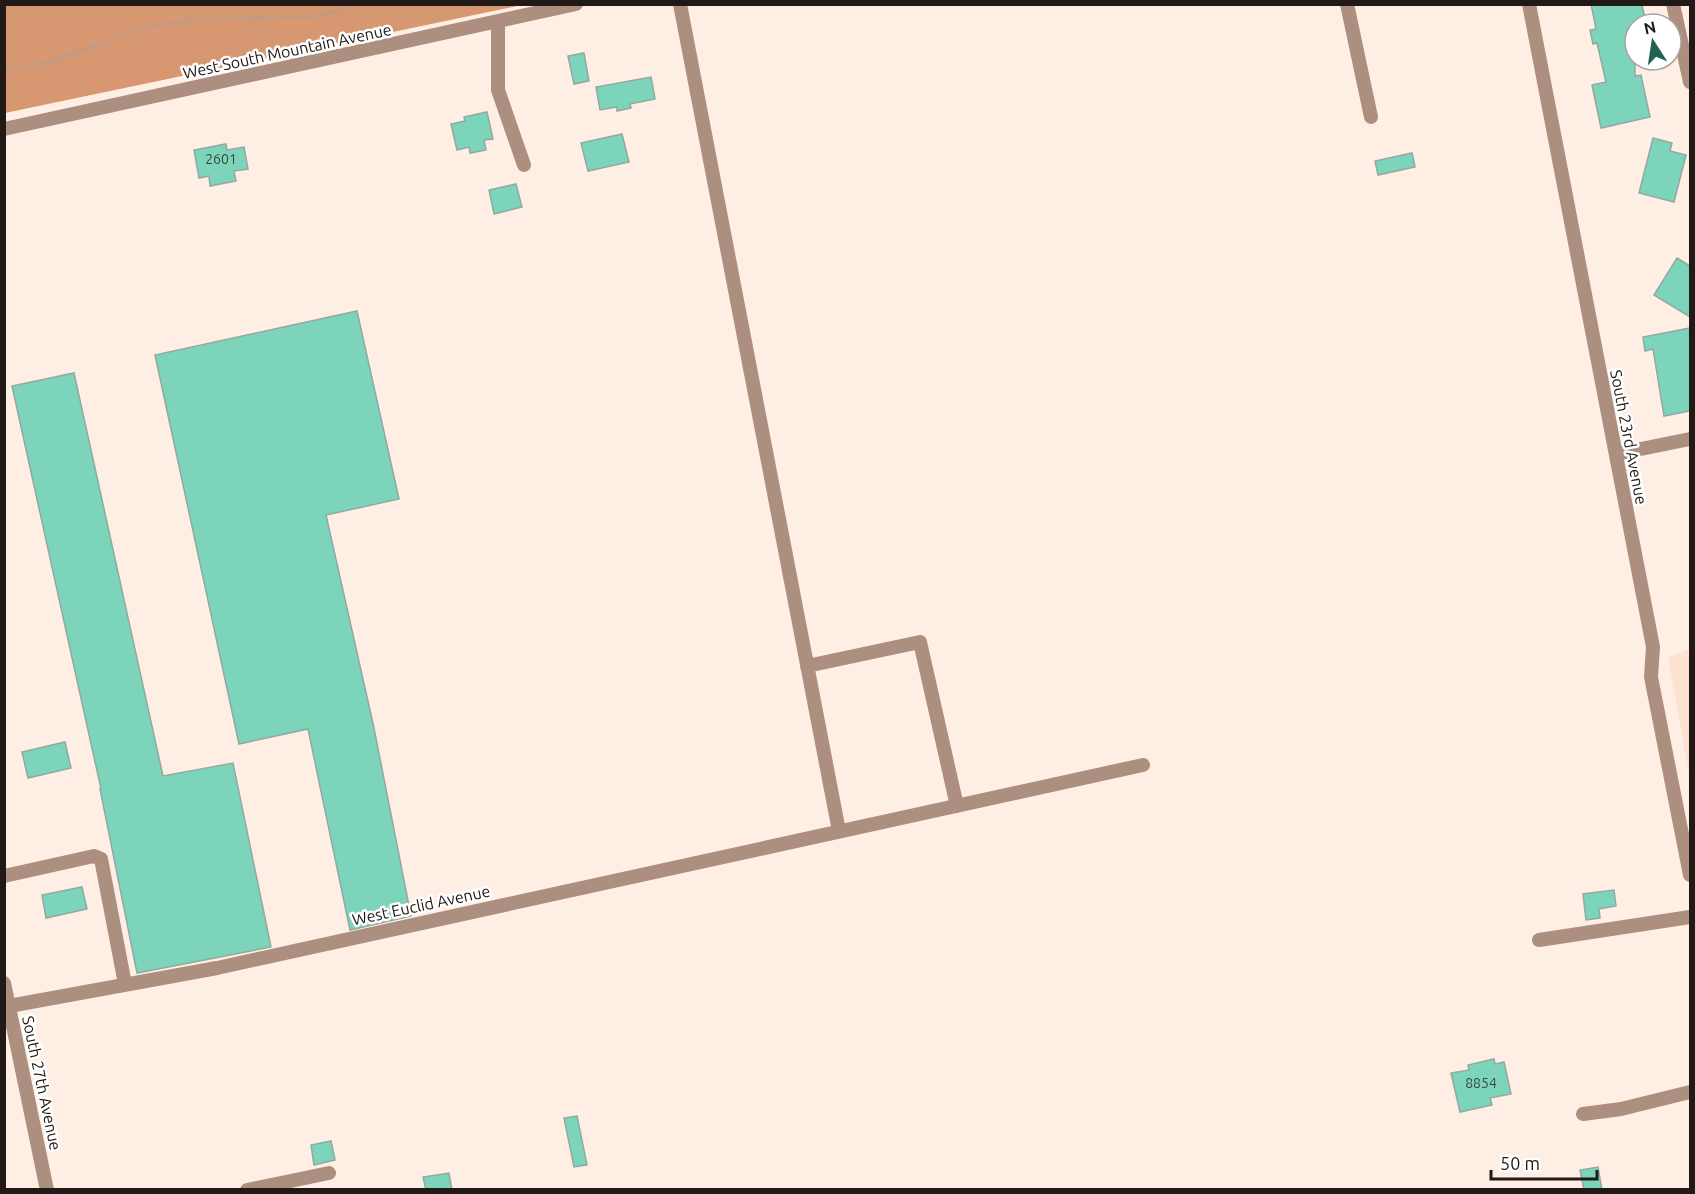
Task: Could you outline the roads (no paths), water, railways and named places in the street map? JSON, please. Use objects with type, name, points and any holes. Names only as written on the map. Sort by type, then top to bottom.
[{"type":"street","name":"West South Mountain Avenue","points":[[4,129],[576,4]]},
{"type":"street","points":[[680,4],[839,831]]},
{"type":"street","points":[[1347,4],[1371,117]]},
{"type":"street","name":"South 23rd Avenue","points":[[1529,4],[1653,647],[1651,677],[1690,875]]},
{"type":"street","points":[[1673,4],[1690,82]]},
{"type":"street","points":[[498,22],[498,90],[524,165]]},
{"type":"street","points":[[1616,453],[1690,439]]},
{"type":"street","points":[[807,666],[920,642],[957,806]]},
{"type":"street","name":"West Euclid Avenue","points":[[9,1006],[217,968],[1143,765]]},
{"type":"street","points":[[4,876],[94,856],[101,859],[125,984]]},
{"type":"street","points":[[1539,940],[1690,917]]},
{"type":"street","name":"South 27th Avenue","points":[[4,983],[47,1190]]},
{"type":"street","points":[[1583,1114],[1621,1109],[1690,1092]]},
{"type":"street","points":[[247,1190],[329,1173]]}]
